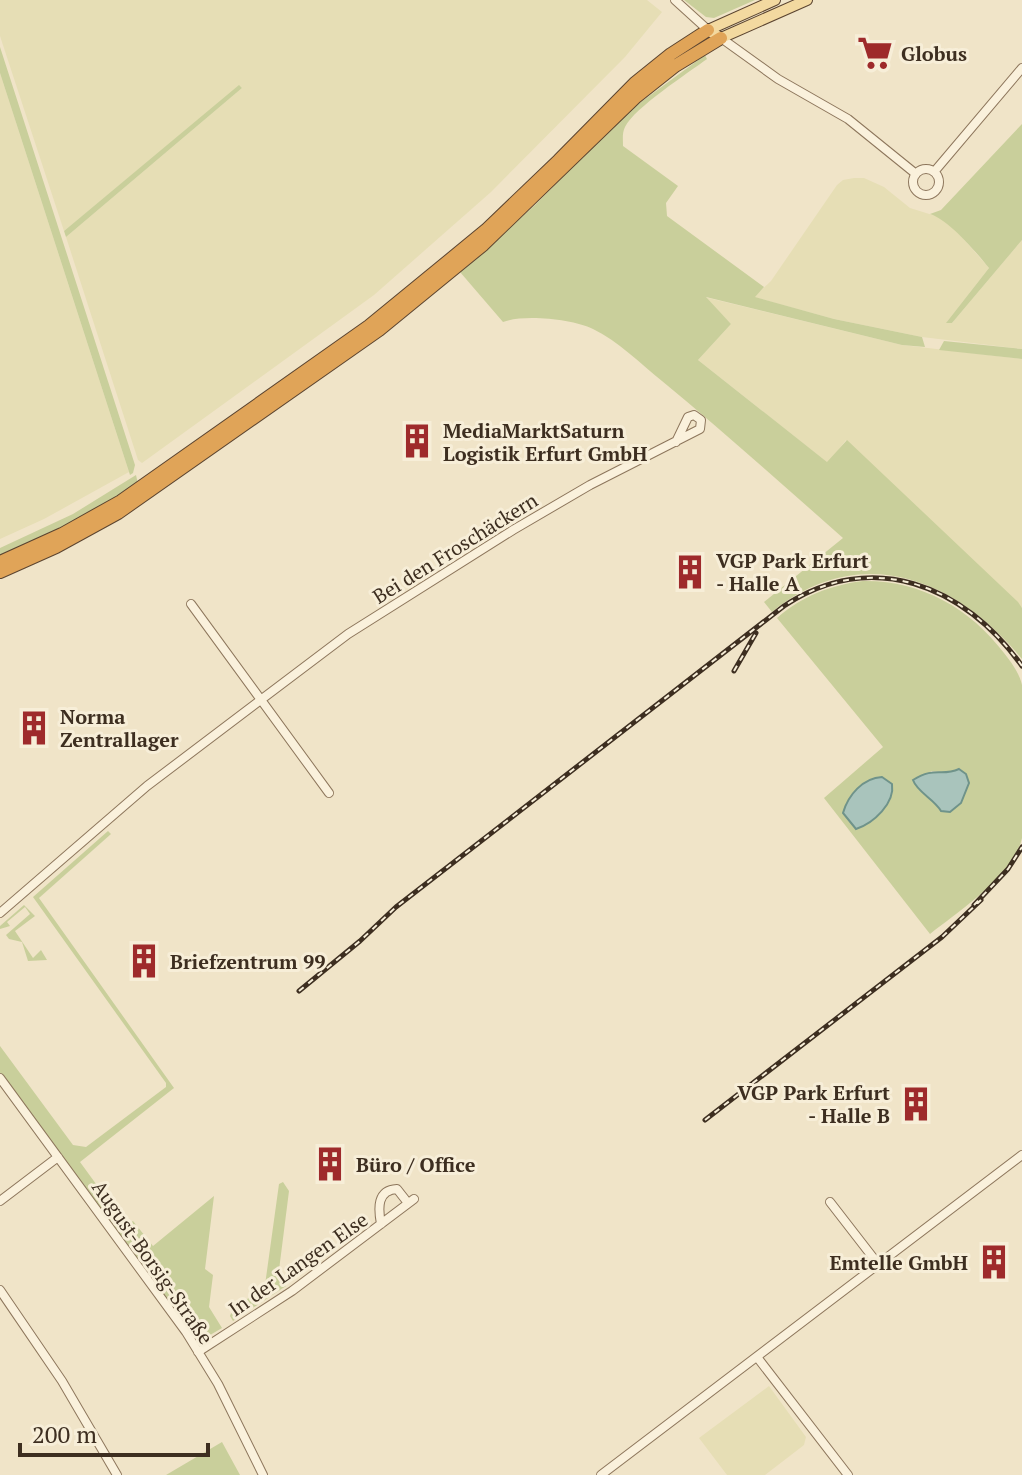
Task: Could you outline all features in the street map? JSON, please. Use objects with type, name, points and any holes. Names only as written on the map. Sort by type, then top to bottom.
[{"type":"highway","points":[[0,562],[62,534],[121,501],[349,341],[486,230],[653,67],[708,30]]},
{"type":"highway","points":[[0,572],[56,547],[118,513],[357,346],[483,245],[605,127],[675,66],[721,38]]},
{"type":"main road","points":[[708,30],[775,0]]},
{"type":"main road","points":[[708,30],[721,38],[807,0]]},
{"type":"street","points":[[675,0],[708,30]]},
{"type":"street","points":[[721,38],[778,79],[848,119],[916,174]]},
{"type":"street","points":[[934,172],[1022,68]]},
{"type":"street","points":[[922,170],[934,172],[938,184],[935,191],[927,195],[919,193],[914,187],[916,174],[922,170]]},
{"type":"street","name":"Bei den Froschäckern","points":[[0,913],[147,786],[348,634],[443,572],[590,485],[676,442]]},
{"type":"street","points":[[191,604],[329,793]]},
{"type":"street","name":"August-Borsig-Straße","points":[[0,1078],[171,1310],[224,1396],[263,1475]]},
{"type":"street","points":[[601,1475],[1022,1155]]},
{"type":"street","points":[[0,1201],[58,1157]]},
{"type":"street","name":"In der Langen Else","points":[[198,1352],[292,1291],[381,1224],[411,1201],[397,1189],[381,1196],[378,1208],[381,1224]]},
{"type":"street","points":[[830,1202],[878,1264]]},
{"type":"street","points":[[0,1290],[62,1381],[117,1475]]},
{"type":"street","points":[[757,1357],[848,1475]]},
{"type":"shaded area","points":[[0,0],[647,0],[662,12],[625,57],[491,192],[374,295],[142,463],[138,460],[66,237],[242,88],[239,86],[64,231],[0,36]]},
{"type":"shaded area","points":[[0,73],[129,472],[44,519],[0,539]]},
{"type":"shaded area","points":[[854,178],[864,178],[884,187],[910,208],[939,217],[952,226],[989,268],[947,322],[952,323],[1022,240],[1022,349],[922,337],[834,319],[754,297],[771,281],[837,185]]},
{"type":"shaded area","points":[[704,297],[902,345],[1022,359],[1022,608],[846,440],[828,463],[698,360],[731,324]]},
{"type":"shaded area","points":[[769,1386],[806,1437],[804,1445],[765,1475],[727,1475],[699,1438]]},
{"type":"green space","points":[[684,0],[755,0],[714,18],[706,17]]},
{"type":"green space","points":[[0,47],[135,465],[130,475],[0,73]]},
{"type":"green space","points":[[705,55],[707,59],[639,110],[623,132],[623,146],[678,186],[666,203],[667,216],[764,287],[755,297],[834,319],[922,337],[925,347],[902,345],[706,297],[731,324],[698,360],[827,462],[847,440],[1018,602],[1022,608],[1022,659],[996,631],[968,608],[937,590],[906,578],[873,574],[839,578],[806,590],[772,612],[764,602],[843,538],[611,340],[593,329],[561,320],[523,318],[503,322],[460,272],[535,205],[626,113]]},
{"type":"green space","points":[[239,85],[242,88],[66,237],[64,231]]},
{"type":"green space","points":[[1022,124],[1022,240],[952,323],[946,323],[989,268],[954,230],[930,214],[941,210]]},
{"type":"green space","points":[[944,341],[1022,349],[1022,359],[939,350]]},
{"type":"green space","points":[[136,475],[138,484],[98,510],[0,558],[0,548],[73,514]]},
{"type":"green space","points":[[884,582],[924,591],[959,610],[991,637],[1012,664],[1022,685],[1022,838],[1017,852],[984,892],[930,934],[824,798],[883,747],[777,618],[807,598],[851,583]],"holes":[[[931,771],[951,773],[941,811],[921,789]]]},
{"type":"green space","points":[[108,831],[111,834],[39,898],[174,1088],[80,1162],[126,1225],[133,1221],[153,1246],[214,1196],[205,1269],[213,1275],[209,1307],[222,1328],[205,1338],[189,1330],[0,1073],[0,1046],[73,1145],[86,1147],[166,1087],[33,897]]},
{"type":"green space","points":[[24,905],[35,916],[15,931],[33,958],[41,950],[47,960],[28,961],[22,942],[9,939],[6,935],[30,914],[25,907],[7,922],[10,926],[0,929],[0,926]]},
{"type":"green space","points":[[283,1182],[289,1191],[278,1278],[283,1279],[286,1286],[233,1321],[230,1316],[232,1311],[265,1285],[279,1184]]},
{"type":"green space","points":[[222,1442],[240,1475],[166,1475]]},
{"type":"water","points":[[959,769],[966,774],[969,783],[961,803],[950,812],[941,811],[913,780],[932,772]]},
{"type":"water","points":[[882,777],[892,784],[887,805],[870,822],[856,829],[843,813],[849,800],[863,784]]},
{"type":"railway","points":[[299,991],[396,907],[784,606],[817,589],[850,580],[883,578],[914,584],[944,596],[973,614],[999,638],[1022,666]]},
{"type":"railway","points":[[734,671],[756,633]]},
{"type":"railway","points":[[974,905],[1008,869],[1022,847]]},
{"type":"railway","points":[[705,1120],[942,937],[981,900]]},
{"type":"place","name":"Globus","points":[[875,53]]},
{"type":"place","name":"MediaMarktSaturn Logistik Erfurt GmbH","points":[[417,441]]},
{"type":"place","name":"VGP Park Erfurt - Halle A","points":[[690,572]]},
{"type":"place","name":"Norma Zentrallager","points":[[34,728]]},
{"type":"place","name":"Briefzentrum 99","points":[[144,961]]},
{"type":"place","name":"VGP Park Erfurt - Halle B","points":[[916,1104]]},
{"type":"place","name":"Büro / Office","points":[[330,1164]]},
{"type":"place","name":"Emtelle GmbH","points":[[994,1262]]}]
